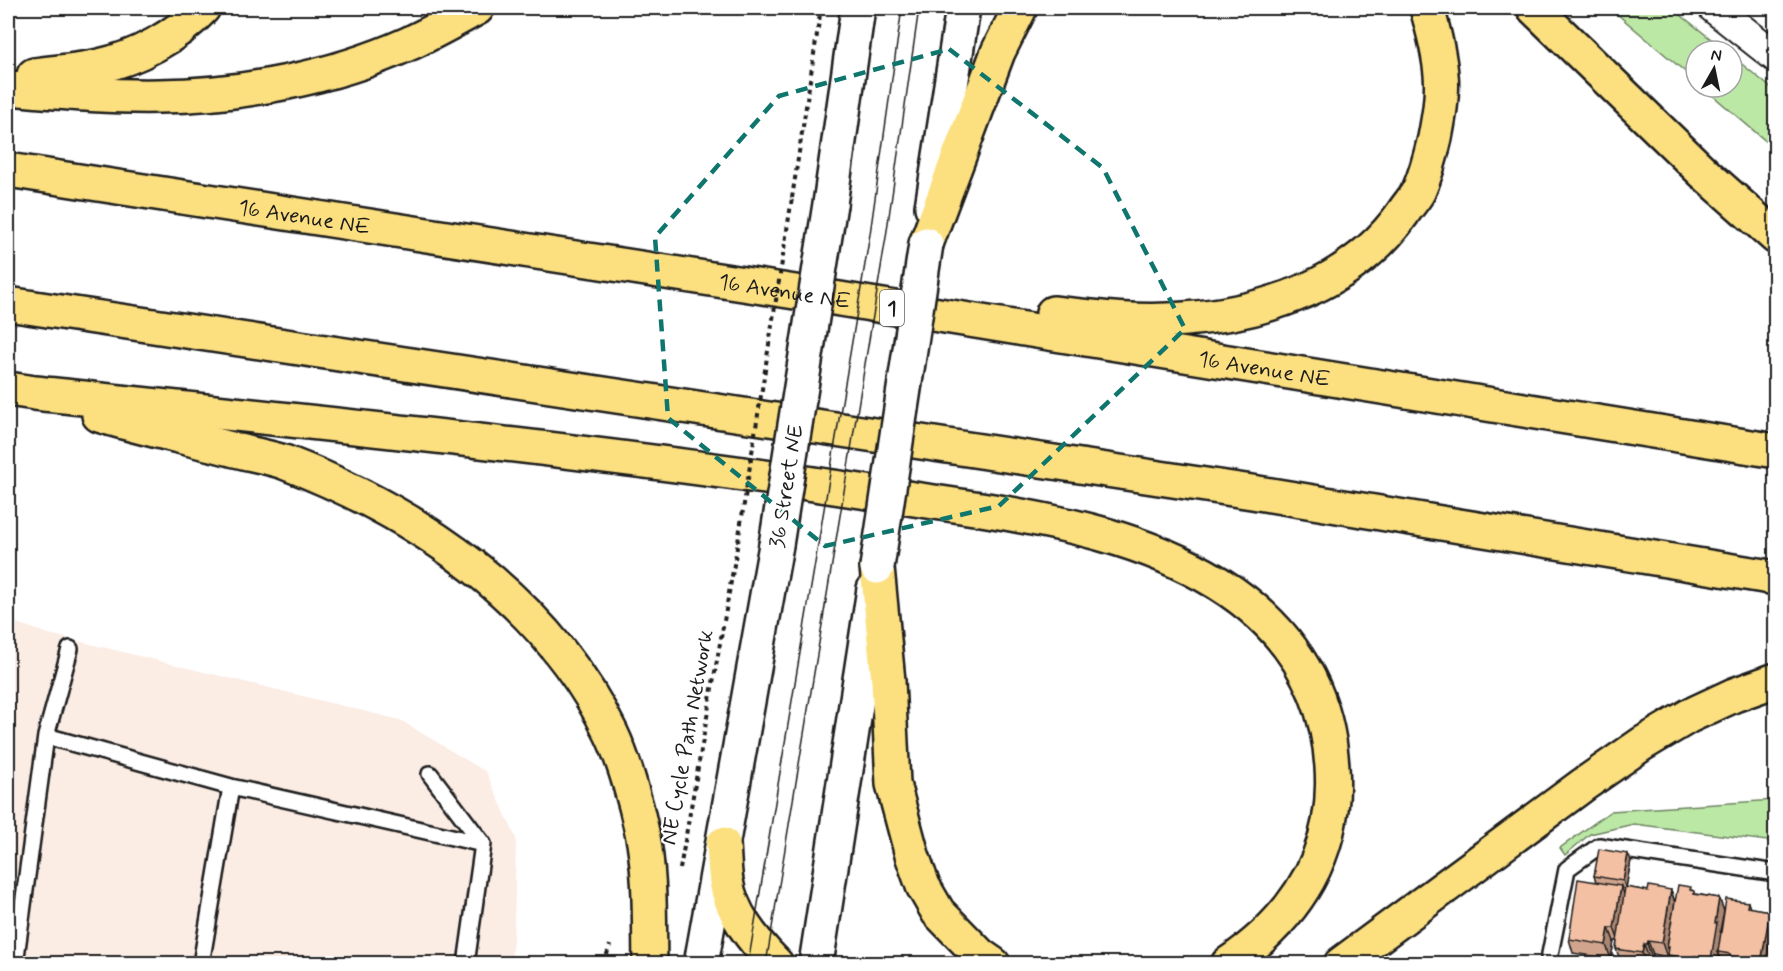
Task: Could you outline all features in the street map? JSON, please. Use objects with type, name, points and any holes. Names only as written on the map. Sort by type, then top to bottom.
[{"type":"highway","points":[[8,78],[100,66],[139,52],[165,38],[204,8]]},
{"type":"highway","points":[[8,88],[158,96],[221,93],[269,85],[364,61],[408,44],[477,8]]},
{"type":"highway","points":[[926,244],[998,52],[1020,8]]},
{"type":"highway","points":[[840,299],[910,295],[1096,318],[1147,321],[1232,313],[1310,290],[1343,271],[1371,250],[1396,222],[1418,191],[1432,152],[1440,115],[1442,75],[1436,39],[1427,8]]},
{"type":"highway","points":[[1534,8],[1704,173],[1776,237]]},
{"type":"highway","name":"16 Avenue NE","points":[[8,170],[840,299],[1776,452]]},
{"type":"highway","points":[[8,304],[1252,492],[1776,578]]},
{"type":"highway","points":[[21,391],[132,425],[281,461],[339,484],[434,536],[476,567],[554,644],[586,689],[611,734],[642,832],[648,877],[650,963]]},
{"type":"highway","points":[[21,391],[633,458],[938,502],[1049,520],[1142,546],[1182,564],[1242,600],[1278,632],[1300,663],[1320,700],[1330,737],[1333,779],[1329,818],[1318,858],[1304,889],[1280,921],[1250,949],[1228,963]]},
{"type":"highway","points":[[877,567],[888,681],[893,784],[912,855],[923,886],[938,912],[980,955],[993,963]]},
{"type":"highway","points":[[1341,963],[1642,744],[1698,712],[1734,695],[1776,680]]},
{"type":"highway","points":[[723,844],[726,882],[734,908],[752,938],[776,963]]},
{"type":"main road","name":"36 Street NE","points":[[701,963],[776,545],[830,204],[858,8]]},
{"type":"main road","points":[[816,963],[963,8]]},
{"type":"street","points":[[1714,8],[1776,57]]},
{"type":"lane","points":[[15,963],[46,736],[70,649]]},
{"type":"lane","points":[[46,736],[231,787],[483,844]]},
{"type":"lane","points":[[430,774],[483,844],[466,963]]},
{"type":"lane","points":[[201,963],[231,787]]},
{"type":"lane","points":[[1548,963],[1567,869],[1599,846],[1776,873]]},
{"type":"path","name":"NE Cycle Path Network","points":[[678,879],[738,542],[821,8]]},
{"type":"path","points":[[604,963],[610,945]]},
{"type":"highlighted area","points":[[949,49],[1103,168],[1185,329],[999,506],[825,546],[668,418],[655,237],[779,96]]},
{"type":"shaded area","points":[[8,620],[49,634],[400,720],[486,772],[516,838],[511,963],[8,964]]},
{"type":"green space","points":[[1610,8],[1672,8],[1711,39],[1684,39],[1684,71]]},
{"type":"green space","points":[[1744,66],[1775,91],[1775,149],[1717,99],[1744,99]]},
{"type":"green space","points":[[1775,800],[1775,842],[1634,824],[1590,834],[1565,855],[1560,848],[1611,811]]},
{"type":"building","points":[[1599,849],[1628,854],[1623,881],[1594,876]]},
{"type":"building","points":[[1578,879],[1621,886],[1614,928],[1609,928],[1606,945],[1569,939]]},
{"type":"building","points":[[1678,885],[1691,887],[1690,890],[1694,891],[1694,894],[1719,898],[1711,959],[1668,955],[1669,947],[1667,947]]},
{"type":"building","points":[[1649,886],[1671,890],[1662,943],[1648,941],[1644,944],[1642,953],[1616,949],[1625,887],[1648,891]]},
{"type":"building","points":[[1726,899],[1748,902],[1747,907],[1770,911],[1761,963],[1734,963],[1735,957],[1718,952]]},
{"type":"building","points":[[1776,904],[1776,963],[1766,963]]},
{"type":"tram line","points":[[748,964],[870,234],[902,8]]},
{"type":"tram line","points":[[766,964],[886,237],[919,8]]}]
